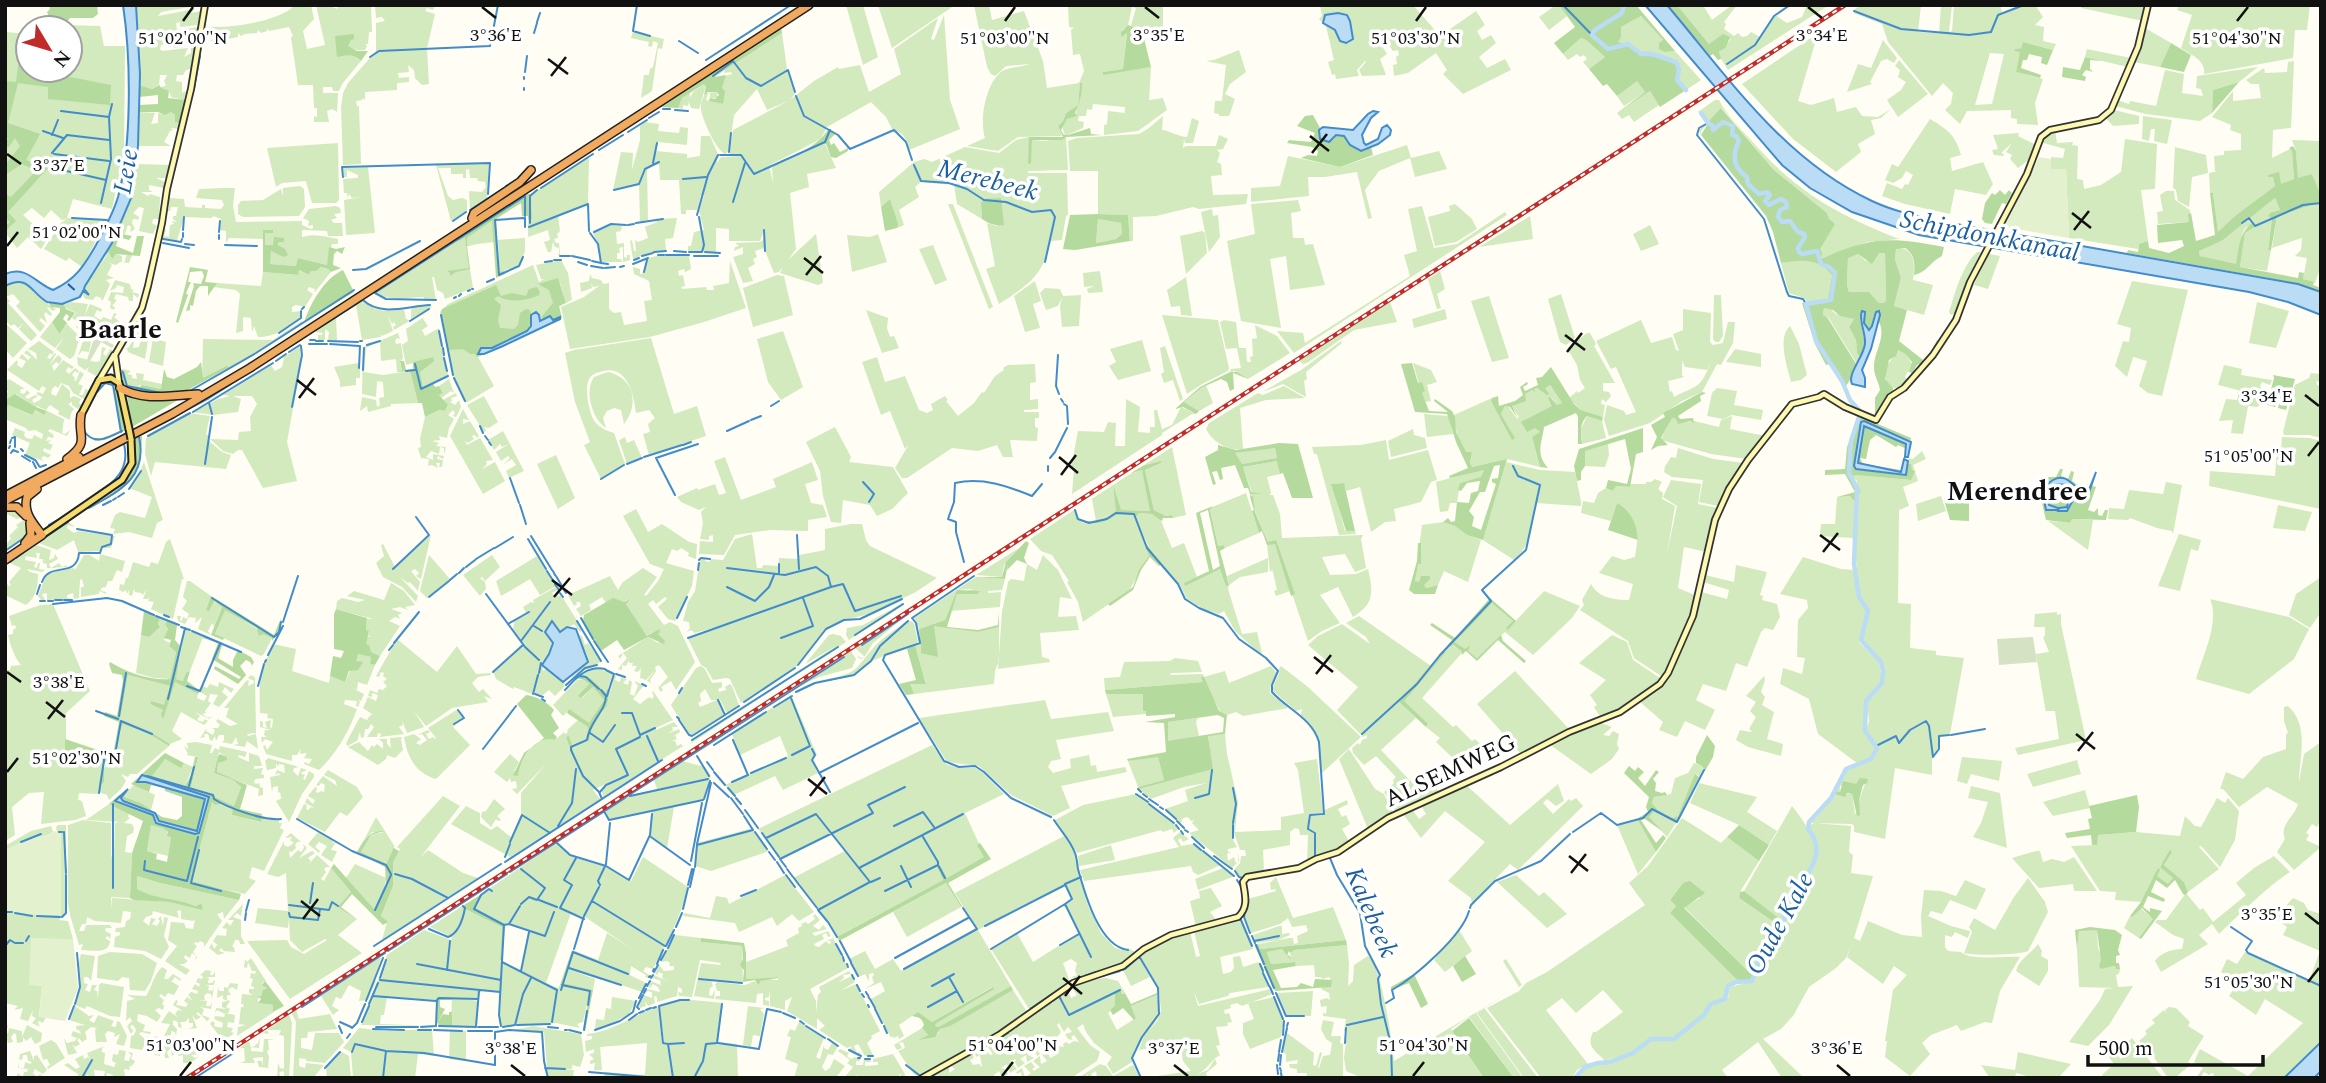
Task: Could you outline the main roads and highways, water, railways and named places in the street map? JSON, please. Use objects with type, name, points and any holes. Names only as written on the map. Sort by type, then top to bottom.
[{"type":"highway","points":[[5,501],[198,394],[800,5]]},
{"type":"highway","points":[[5,496],[172,414],[250,368],[809,5]]},
{"type":"highway","points":[[472,218],[474,213],[520,182],[531,170]]},
{"type":"highway","points":[[122,389],[167,397],[198,394]]},
{"type":"highway","points":[[40,535],[27,513],[25,501],[28,495],[81,447],[83,437],[78,425],[81,415]]},
{"type":"highway","points":[[5,507],[19,508],[40,535]]},
{"type":"highway","points":[[25,543],[31,535],[30,523]]},
{"type":"highway","points":[[5,558],[40,535]]},
{"type":"highway","points":[[5,558],[40,535]]},
{"type":"main road","points":[[81,415],[143,303],[189,98],[205,5]]},
{"type":"main road","name":"ALSEMWEG","points":[[922,1078],[999,1035],[1043,1002],[1080,979],[1123,966],[1144,948],[1171,935],[1241,915],[1246,899],[1243,882],[1247,877],[1299,868],[1348,847],[1388,818],[1630,706],[1666,678],[1693,616],[1715,520],[1728,489],[1746,461],[1791,404],[1824,394],[1845,407],[1876,420],[1890,397],[1904,388],[1937,350],[1957,317],[1966,290],[2027,174],[2043,134],[2050,130],[2099,120],[2111,110],[2138,47],[2148,5]]},
{"type":"main road","points":[[40,535],[122,480],[132,463],[131,439],[115,355]]},
{"type":"main road","points":[[99,380],[109,377],[122,389]]},
{"type":"water","name":"Leie","points":[[123,5],[136,5],[140,74],[138,146],[132,196],[112,243],[85,286],[84,289],[89,295],[83,291],[80,297],[62,304],[47,302],[24,283],[5,286],[5,274],[25,273],[53,290],[61,286],[83,266],[111,216],[123,176],[128,127],[128,50]]},
{"type":"water","name":"Schipdonkkanaal","points":[[1645,5],[1667,5],[1735,88],[1785,140],[1840,184],[1872,201],[1939,221],[2298,284],[2321,292],[2321,315],[2288,302],[2249,292],[1919,235],[1852,212],[1810,188],[1782,165]]},
{"type":"water","points":[[1325,15],[1347,15],[1350,21],[1353,39],[1346,43],[1340,41],[1335,30],[1323,23]]},
{"type":"water","points":[[1373,111],[1378,112],[1371,118],[1362,135],[1364,143],[1366,145],[1378,139],[1382,128],[1387,125],[1391,130],[1390,135],[1378,144],[1361,151],[1350,145],[1344,136],[1336,135],[1329,142],[1320,139],[1319,130],[1323,127],[1353,130]]},
{"type":"water","points":[[1862,311],[1865,312],[1864,323],[1869,330],[1876,312],[1879,311],[1880,315],[1862,370],[1865,387],[1852,384],[1851,380],[1865,344]]},
{"type":"water","points":[[536,312],[540,321],[550,316],[553,320],[560,319],[503,346],[478,354],[481,348],[492,348],[527,331],[531,326],[531,315]]},
{"type":"water","points":[[1861,422],[1911,442],[1908,457],[1905,457],[1906,444],[1864,426],[1858,463],[1901,472],[1904,459],[1908,461],[1906,475],[1856,469],[1854,466]]},
{"type":"water","points":[[2096,472],[2088,495],[2087,496],[2078,491],[2067,511],[2058,511],[2059,508],[2067,507],[2071,490],[2066,485],[2054,486],[2048,493],[2048,501],[2049,505],[2058,508],[2046,510],[2043,494],[2051,481],[2058,478],[2067,479],[2087,495]]},
{"type":"water","points":[[552,621],[560,632],[567,627],[576,629],[588,662],[563,682],[542,665],[553,643],[545,632]]},
{"type":"water","points":[[142,775],[209,797],[199,833],[156,823],[153,815],[115,801],[128,789],[121,798],[123,801],[155,813],[159,821],[197,831],[205,799],[146,782],[137,782]]},
{"type":"water","points":[[2321,1042],[2321,1071],[2314,1078],[2284,1078]]},
{"type":"waterway","points":[[370,57],[379,51],[490,46],[498,5]]},
{"type":"waterway","name":"Merebeek","points":[[637,5],[633,31],[650,36]]},
{"type":"waterway","points":[[706,60],[791,5]]},
{"type":"waterway","points":[[1563,5],[1592,35]]},
{"type":"waterway","name":"Oude Kale","points":[[1624,5],[1622,13],[1595,30],[1592,35],[1608,49],[1628,44],[1641,54],[1652,54],[1676,62],[1679,69],[1677,80],[1686,90]]},
{"type":"waterway","points":[[1727,64],[1755,45],[1774,16],[1790,5]]},
{"type":"waterway","points":[[1854,11],[1901,29],[1969,35],[1991,32],[1998,15],[2024,5]]},
{"type":"waterway","points":[[537,22],[540,13]]},
{"type":"waterway","points":[[534,33],[537,23]]},
{"type":"waterway","name":"Merebeek","points":[[679,41],[698,53]]},
{"type":"waterway","points":[[194,88],[200,56]]},
{"type":"waterway","points":[[525,72],[527,56]]},
{"type":"waterway","name":"Merebeek","points":[[713,76],[733,61],[746,78],[761,86],[788,70],[795,92]]},
{"type":"waterway","points":[[177,157],[193,90]]},
{"type":"waterway","name":"Merebeek","points":[[796,96],[804,116],[838,135],[850,149],[894,130],[906,142],[912,160]]},
{"type":"waterway","points":[[101,203],[111,159],[109,117],[112,104]]},
{"type":"waterway","points":[[663,109],[670,109]]},
{"type":"waterway","points":[[675,110],[688,111]]},
{"type":"waterway","points":[[61,111],[109,117]]},
{"type":"waterway","points":[[649,118],[659,112]]},
{"type":"waterway","name":"Oude Kale","points":[[1701,113],[1713,130],[1723,122],[1733,126],[1732,135],[1739,141],[1735,151],[1736,165],[1747,177],[1748,184],[1759,194],[1767,192],[1770,195],[1765,201],[1769,205],[1781,199],[1786,202],[1787,207],[1780,210],[1778,217],[1782,222],[1790,221],[1798,232],[1804,234],[1799,252],[1802,254],[1817,251],[1821,264],[1835,273],[1831,300],[1806,304],[1816,341],[1842,381],[1850,400],[1859,410]]},
{"type":"waterway","points":[[52,135],[58,120]]},
{"type":"waterway","points":[[628,132],[647,120]]},
{"type":"waterway","points":[[1708,123],[1699,128],[1697,135],[1764,219],[1787,292],[1789,296],[1803,299],[1806,304]]},
{"type":"waterway","points":[[720,155],[741,155],[754,174],[825,142],[830,130]]},
{"type":"waterway","points":[[43,131],[63,138]]},
{"type":"waterway","points":[[729,152],[731,133]]},
{"type":"waterway","points":[[52,153],[67,135],[109,140]]},
{"type":"waterway","points":[[599,150],[623,135]]},
{"type":"waterway","points":[[653,163],[657,143]]},
{"type":"waterway","points":[[54,154],[109,161]]},
{"type":"waterway","points":[[541,188],[593,154]]},
{"type":"waterway","points":[[697,215],[708,175],[718,155]]},
{"type":"waterway","points":[[614,190],[639,184],[645,169],[659,162]]},
{"type":"waterway","points":[[343,177],[342,167],[490,163],[488,194]]},
{"type":"waterway","points":[[733,202],[745,163]]},
{"type":"waterway","name":"Merebeek","points":[[914,165],[921,181],[949,183],[967,189],[984,200],[1006,202],[1032,212],[1051,210],[1055,217],[1045,262]]},
{"type":"waterway","points":[[49,167],[106,180]]},
{"type":"waterway","points":[[170,187],[174,169]]},
{"type":"waterway","points":[[683,179],[706,177]]},
{"type":"waterway","points":[[506,186],[516,180]]},
{"type":"waterway","points":[[470,210],[504,188]]},
{"type":"waterway","points":[[530,223],[530,196],[537,190]]},
{"type":"waterway","points":[[376,292],[525,196],[525,216]]},
{"type":"waterway","points":[[2242,223],[2249,218],[2255,226],[2303,205],[2321,203]]},
{"type":"waterway","points":[[529,227],[588,204],[589,231]]},
{"type":"waterway","points":[[453,221],[466,212]]},
{"type":"waterway","points":[[183,230],[184,217]]},
{"type":"waterway","points":[[689,252],[702,252],[704,245],[699,217]]},
{"type":"waterway","points":[[72,218],[107,220]]},
{"type":"waterway","points":[[523,257],[519,266],[499,275],[495,220],[524,218]]},
{"type":"waterway","points":[[525,218],[525,227]]},
{"type":"waterway","points":[[636,223],[663,219]]},
{"type":"waterway","points":[[219,232],[220,221]]},
{"type":"waterway","points":[[594,232],[611,224],[626,225]]},
{"type":"waterway","points":[[628,225],[634,224]]},
{"type":"waterway","points":[[764,230],[765,251]]},
{"type":"waterway","points":[[590,233],[598,244],[601,263],[608,264]]},
{"type":"waterway","points":[[163,239],[181,242],[182,239]]},
{"type":"waterway","points":[[353,270],[366,269],[420,241]]},
{"type":"waterway","points":[[163,243],[189,248]]},
{"type":"waterway","points":[[185,244],[194,245]]},
{"type":"waterway","points":[[225,245],[257,246]]},
{"type":"waterway","points":[[654,252],[666,251]]},
{"type":"waterway","points":[[674,251],[686,252]]},
{"type":"waterway","points":[[705,252],[720,253]]},
{"type":"waterway","points":[[642,256],[653,253]]},
{"type":"waterway","points":[[658,255],[664,255]]},
{"type":"waterway","points":[[666,255],[689,255]]},
{"type":"waterway","points":[[560,256],[570,256]]},
{"type":"waterway","points":[[572,256],[590,260]]},
{"type":"waterway","points":[[694,256],[709,256]]},
{"type":"waterway","points":[[710,256],[718,256]]},
{"type":"waterway","points":[[634,260],[639,258]]},
{"type":"waterway","points":[[633,264],[648,258]]},
{"type":"waterway","points":[[554,260],[561,260]]},
{"type":"waterway","points":[[644,272],[647,260]]},
{"type":"waterway","points":[[545,262],[552,261]]},
{"type":"waterway","points":[[592,261],[601,263]]},
{"type":"waterway","points":[[578,262],[587,265]]},
{"type":"waterway","points":[[591,266],[603,268]]},
{"type":"waterway","points":[[620,267],[624,266]]},
{"type":"waterway","points":[[605,268],[615,267]]},
{"type":"waterway","points":[[487,282],[494,279]]},
{"type":"waterway","points":[[188,392],[256,353],[354,290]]},
{"type":"waterway","points":[[375,293],[386,299],[436,300]]},
{"type":"waterway","points":[[363,300],[370,305],[386,309],[430,305]]},
{"type":"waterway","points":[[139,435],[209,398],[361,301]]},
{"type":"waterway","points":[[410,321],[429,309]]},
{"type":"waterway","points":[[279,333],[301,318],[301,311]]},
{"type":"waterway","points":[[441,315],[453,375]]},
{"type":"waterway","points":[[439,331],[442,346]]},
{"type":"waterway","points":[[310,340],[315,340]]},
{"type":"waterway","points":[[316,341],[323,341]]},
{"type":"waterway","points":[[328,341],[358,342]]},
{"type":"waterway","points":[[367,345],[380,341]]},
{"type":"waterway","points":[[309,344],[327,344]]},
{"type":"waterway","points":[[330,344],[359,346]]},
{"type":"waterway","points":[[289,352],[300,345]]},
{"type":"waterway","points":[[292,407],[302,355],[301,346]]},
{"type":"waterway","points":[[359,368],[360,346]]},
{"type":"waterway","points":[[363,370],[364,348]]},
{"type":"waterway","points":[[443,348],[444,355]]},
{"type":"waterway","points":[[276,361],[286,354]]},
{"type":"waterway","name":"Merebeek","points":[[1058,355],[1056,386],[1059,394]]},
{"type":"waterway","points":[[444,358],[447,371]]},
{"type":"waterway","points":[[193,412],[273,363]]},
{"type":"waterway","points":[[415,364],[421,389],[448,376]]},
{"type":"waterway","points":[[406,371],[415,370]]},
{"type":"waterway","points":[[123,372],[127,386],[161,393]]},
{"type":"waterway","points":[[454,378],[465,401]]},
{"type":"waterway","points":[[97,392],[105,383],[113,385],[121,432]]},
{"type":"waterway","points":[[771,406],[779,401]]},
{"type":"waterway","points":[[209,403],[212,414]]},
{"type":"waterway","name":"Merebeek","points":[[1064,404],[1067,406],[1068,424]]},
{"type":"waterway","points":[[148,436],[190,413]]},
{"type":"waterway","points":[[751,420],[761,416]]},
{"type":"waterway","points":[[205,464],[212,417]]},
{"type":"waterway","name":"Oude Kale","points":[[1575,1078],[1585,1067],[1610,1062],[1633,1053],[1651,1039],[1674,1039],[1704,1015],[1711,1004],[1725,999],[1728,986],[1736,982],[1752,981],[1773,935],[1784,925],[1786,903],[1806,877],[1815,858],[1816,849],[1808,829],[1809,822],[1831,798],[1846,769],[1871,759],[1877,748],[1865,731],[1866,701],[1882,683],[1883,671],[1881,662],[1861,640],[1868,611],[1859,597],[1854,564],[1857,488],[1849,473],[1851,441],[1859,417]]},
{"type":"waterway","points":[[727,431],[749,421]]},
{"type":"waterway","points":[[480,426],[483,433]]},
{"type":"waterway","name":"Merebeek","points":[[1050,458],[1067,428]]},
{"type":"waterway","points":[[84,431],[88,436],[97,439],[122,431]]},
{"type":"waterway","points":[[485,436],[488,440]]},
{"type":"waterway","points":[[12,438],[15,437],[15,447]]},
{"type":"waterway","points":[[89,508],[129,482],[139,463],[139,437]]},
{"type":"waterway","points":[[683,445],[691,442]]},
{"type":"waterway","points":[[104,489],[122,470],[124,444]]},
{"type":"waterway","points":[[675,495],[656,458],[698,444]]},
{"type":"waterway","points":[[644,457],[682,445]]},
{"type":"waterway","points":[[11,453],[13,450],[18,452]]},
{"type":"waterway","points":[[25,455],[35,460]]},
{"type":"waterway","points":[[22,456],[30,461]]},
{"type":"waterway","points":[[627,464],[642,458]]},
{"type":"waterway","points":[[36,461],[39,466]]},
{"type":"waterway","points":[[33,462],[36,468]]},
{"type":"waterway","points":[[40,467],[46,465]]},
{"type":"waterway","points":[[601,479],[624,465]]},
{"type":"waterway","name":"Merebeek","points":[[1048,466],[1048,471]]},
{"type":"waterway","points":[[1362,734],[1417,684],[1440,655],[1491,601],[1482,590],[1526,550],[1540,485],[1518,476],[1513,466]]},
{"type":"waterway","points":[[129,489],[141,471]]},
{"type":"waterway","points":[[510,478],[519,503]]},
{"type":"waterway","points":[[863,482],[874,494],[869,502]]},
{"type":"waterway","name":"Merebeek","points":[[964,562],[956,522],[948,519],[954,502],[955,483],[985,482],[1032,496],[1042,484]]},
{"type":"waterway","points":[[118,497],[124,493]]},
{"type":"waterway","points":[[103,505],[111,501]]},
{"type":"waterway","points":[[61,518],[81,505]]},
{"type":"waterway","points":[[520,505],[526,524]]},
{"type":"waterway","name":"Kalebeek","points":[[1075,510],[1078,519],[1089,523],[1107,519],[1116,513],[1134,514],[1147,548],[1178,584],[1185,599],[1223,618],[1239,639],[1266,658],[1278,671],[1272,692],[1311,726],[1319,742],[1324,814],[1310,815],[1308,829],[1315,833],[1315,858]]},
{"type":"waterway","points":[[393,569],[429,535],[416,517]]},
{"type":"waterway","points":[[49,525],[60,519]]},
{"type":"waterway","points":[[38,542],[68,522]]},
{"type":"waterway","points":[[42,582],[50,572],[73,566],[79,553],[100,553],[102,547],[111,544],[112,535],[77,529]]},
{"type":"waterway","points":[[5,551],[28,532]]},
{"type":"waterway","points":[[797,535],[799,569]]},
{"type":"waterway","points":[[531,536],[552,570]]},
{"type":"waterway","points":[[495,548],[513,537]]},
{"type":"waterway","points":[[528,539],[546,569]]},
{"type":"waterway","points":[[16,558],[32,546]]},
{"type":"waterway","points":[[476,559],[494,548]]},
{"type":"waterway","points":[[10,562],[14,559]]},
{"type":"waterway","points":[[699,560],[710,559]]},
{"type":"waterway","points":[[466,567],[475,560]]},
{"type":"waterway","points":[[698,570],[699,563]]},
{"type":"waterway","points":[[779,564],[779,573]]},
{"type":"waterway","points":[[727,568],[785,575],[816,567],[828,576],[831,587],[843,584],[855,611],[901,596]]},
{"type":"waterway","points":[[459,573],[464,568]]},
{"type":"waterway","points":[[547,571],[554,582]]},
{"type":"waterway","points":[[553,571],[555,575]]},
{"type":"waterway","points":[[450,580],[457,574]]},
{"type":"waterway","points":[[727,587],[755,601],[769,587],[774,575]]},
{"type":"waterway","points":[[283,622],[298,576]]},
{"type":"waterway","points":[[556,576],[562,586]]},
{"type":"waterway","name":"Merebeek","points":[[974,576],[912,618],[916,623],[920,643],[885,655],[883,660],[944,761],[959,767],[975,766],[1011,798],[1051,817]]},
{"type":"waterway","points":[[429,597],[449,581]]},
{"type":"waterway","points":[[37,594],[40,585]]},
{"type":"waterway","points":[[562,587],[566,593]]},
{"type":"waterway","points":[[688,638],[831,587]]},
{"type":"waterway","points":[[560,593],[563,597]]},
{"type":"waterway","points":[[486,594],[525,647],[539,660]]},
{"type":"waterway","points":[[677,618],[687,597]]},
{"type":"waterway","points":[[53,604],[107,598],[122,601],[154,615]]},
{"type":"waterway","points":[[212,598],[274,637],[279,632],[281,622]]},
{"type":"waterway","points":[[781,638],[813,626],[803,598]]},
{"type":"waterway","points":[[798,665],[826,629],[844,620],[860,619],[902,599]]},
{"type":"waterway","points":[[55,600],[62,600]]},
{"type":"waterway","points":[[64,600],[72,600]]},
{"type":"waterway","points":[[40,601],[45,601]]},
{"type":"waterway","points":[[48,601],[53,601]]},
{"type":"waterway","points":[[521,641],[550,602]]},
{"type":"waterway","points":[[855,635],[903,604]]},
{"type":"waterway","points":[[394,643],[419,612]]},
{"type":"waterway","points":[[508,624],[529,612]]},
{"type":"waterway","points":[[862,645],[908,614]]},
{"type":"waterway","points":[[164,615],[169,617]]},
{"type":"waterway","points":[[156,616],[179,625]]},
{"type":"waterway","points":[[581,618],[593,639]]},
{"type":"waterway","points":[[577,621],[601,661]]},
{"type":"waterway","points":[[796,692],[815,683],[854,675],[871,661],[880,646],[908,621]]},
{"type":"waterway","points":[[268,655],[283,626]]},
{"type":"waterway","points":[[534,626],[542,631]]},
{"type":"waterway","points":[[181,627],[190,630]]},
{"type":"waterway","points":[[168,699],[185,628]]},
{"type":"waterway","points":[[192,631],[241,652]]},
{"type":"waterway","points":[[594,641],[608,662]]},
{"type":"waterway","points":[[187,686],[200,691],[220,644]]},
{"type":"waterway","points":[[389,650],[393,645]]},
{"type":"waterway","points":[[493,672],[523,645]]},
{"type":"waterway","points":[[692,740],[838,647]]},
{"type":"waterway","points":[[626,797],[844,657]]},
{"type":"waterway","points":[[539,673],[541,663]]},
{"type":"waterway","points":[[258,686],[264,664]]},
{"type":"waterway","points":[[566,685],[585,668],[597,665]]},
{"type":"waterway","points":[[744,702],[795,668]]},
{"type":"waterway","points":[[565,690],[587,671],[605,669]]},
{"type":"waterway","points":[[606,670],[614,674],[607,696]]},
{"type":"waterway","points":[[119,716],[126,673]]},
{"type":"waterway","points":[[616,674],[625,677]]},
{"type":"waterway","points":[[533,694],[538,675]]},
{"type":"waterway","points":[[580,676],[586,677],[599,689]]},
{"type":"waterway","points":[[642,684],[646,686]]},
{"type":"waterway","points":[[679,693],[682,688]]},
{"type":"waterway","points":[[601,690],[606,696],[601,712],[587,740],[571,747],[571,750],[583,776],[599,792],[602,799]]},
{"type":"waterway","points":[[535,694],[543,697]]},
{"type":"waterway","points":[[774,707],[792,696]]},
{"type":"waterway","points":[[791,698],[810,746],[792,755]]},
{"type":"waterway","points":[[718,700],[725,715]]},
{"type":"waterway","points":[[483,749],[516,706]]},
{"type":"waterway","points":[[679,720],[692,736],[739,706]]},
{"type":"waterway","points":[[454,724],[464,718],[458,710]]},
{"type":"waterway","points":[[96,711],[118,719]]},
{"type":"waterway","points":[[714,745],[766,712]]},
{"type":"waterway","points":[[622,713],[632,713],[640,735],[655,728]]},
{"type":"waterway","points":[[116,749],[121,721],[152,734]]},
{"type":"waterway","points":[[1876,746],[1896,736],[1899,743],[1910,730],[1926,721],[1933,757],[1939,749],[1939,736],[1949,735]]},
{"type":"waterway","points":[[819,773],[918,723]]},
{"type":"waterway","points":[[590,733],[603,742],[615,725]]},
{"type":"waterway","points":[[1951,735],[1985,729]]},
{"type":"waterway","points":[[647,736],[658,761]]},
{"type":"waterway","points":[[600,792],[606,785],[628,775],[616,749],[640,737]]},
{"type":"waterway","points":[[732,782],[748,775],[733,740]]},
{"type":"waterway","points":[[812,749],[815,755],[812,760],[830,792]]},
{"type":"waterway","points":[[99,793],[105,754],[110,757]]},
{"type":"waterway","points":[[697,756],[709,776]]},
{"type":"waterway","points":[[751,773],[786,758]]},
{"type":"waterway","points":[[505,862],[662,760]]},
{"type":"waterway","points":[[707,762],[713,770]]},
{"type":"waterway","points":[[189,786],[194,767]]},
{"type":"waterway","points":[[558,826],[572,803],[576,769]]},
{"type":"waterway","points":[[1195,798],[1209,794],[1212,770]]},
{"type":"waterway","points":[[1573,832],[1601,813],[1617,825],[1643,818],[1652,809],[1677,822],[1704,770]]},
{"type":"waterway","points":[[714,772],[725,785]]},
{"type":"waterway","points":[[147,776],[213,795],[220,803],[246,813],[281,819]]},
{"type":"waterway","points":[[630,796],[708,779]]},
{"type":"waterway","points":[[704,799],[710,781]]},
{"type":"waterway","points":[[697,844],[711,783]]},
{"type":"waterway","points":[[714,783],[729,797]]},
{"type":"waterway","points":[[786,867],[780,859],[873,813],[868,805],[905,787]]},
{"type":"waterway","points":[[728,788],[735,796]]},
{"type":"waterway","points":[[1233,788],[1236,804],[1233,823]]},
{"type":"waterway","points":[[1138,789],[1141,792]]},
{"type":"waterway","points":[[1136,794],[1148,802]]},
{"type":"waterway","points":[[1143,794],[1147,797]]},
{"type":"waterway","points":[[510,872],[625,798]]},
{"type":"waterway","points":[[731,798],[743,814]]},
{"type":"waterway","points":[[736,798],[741,804]]},
{"type":"waterway","points":[[1149,799],[1158,805]]},
{"type":"waterway","points":[[604,811],[609,820],[703,800]]},
{"type":"waterway","points":[[691,861],[702,803]]},
{"type":"waterway","points":[[113,804],[113,888]]},
{"type":"waterway","points":[[1149,804],[1174,823]]},
{"type":"waterway","points":[[745,810],[758,828]]},
{"type":"waterway","points":[[1166,810],[1176,819]]},
{"type":"waterway","points":[[894,826],[923,812],[934,827]]},
{"type":"waterway","points":[[557,843],[570,855],[606,866],[629,880],[650,835],[652,814]]},
{"type":"waterway","points":[[766,838],[816,814],[870,882],[818,910],[827,921]]},
{"type":"waterway","points":[[859,868],[963,814]]},
{"type":"waterway","points":[[510,842],[522,815],[550,833]]},
{"type":"waterway","points":[[695,867],[697,845],[753,830],[744,816]]},
{"type":"waterway","points":[[297,819],[352,851],[386,865],[391,874]]},
{"type":"waterway","name":"Merebeek","points":[[1054,820],[1075,853],[1085,892],[1101,929],[1109,939],[1128,950]]},
{"type":"waterway","points":[[1177,821],[1180,824]]},
{"type":"waterway","points":[[600,885],[598,881],[606,864],[610,823]]},
{"type":"waterway","points":[[1176,825],[1179,829]]},
{"type":"waterway","points":[[1181,825],[1184,828]]},
{"type":"waterway","points":[[1233,825],[1233,838]]},
{"type":"waterway","points":[[64,832],[66,873]]},
{"type":"waterway","points":[[755,832],[767,849]]},
{"type":"waterway","points":[[762,833],[779,857]]},
{"type":"waterway","points":[[21,842],[41,834]]},
{"type":"waterway","points":[[1470,908],[1495,881],[1541,861],[1570,834]]},
{"type":"waterway","points":[[145,861],[144,870],[187,881],[198,837]]},
{"type":"waterway","points":[[651,837],[690,865]]},
{"type":"waterway","points":[[923,837],[945,878]]},
{"type":"waterway","points":[[1192,837],[1204,848]]},
{"type":"waterway","points":[[505,857],[510,844]]},
{"type":"waterway","points":[[1194,844],[1201,850]]},
{"type":"waterway","points":[[199,850],[191,883],[221,891]]},
{"type":"waterway","points":[[1203,851],[1234,876]]},
{"type":"waterway","points":[[769,852],[775,860]]},
{"type":"waterway","points":[[1214,856],[1232,869]]},
{"type":"waterway","points":[[576,858],[564,880],[572,885],[560,908],[584,919]]},
{"type":"waterway","name":"Kalebeek","points":[[1327,858],[1330,858],[1360,913],[1365,946],[1380,975],[1378,979],[1381,1004],[1391,1045],[1392,1078]]},
{"type":"waterway","points":[[777,862],[784,873]]},
{"type":"waterway","points":[[374,946],[501,864]]},
{"type":"waterway","points":[[885,891],[938,865]]},
{"type":"waterway","points":[[901,866],[911,887]]},
{"type":"waterway","points":[[521,869],[545,888],[537,900],[529,897],[521,904]]},
{"type":"waterway","points":[[688,885],[692,869]]},
{"type":"waterway","points":[[690,887],[694,869]]},
{"type":"waterway","points":[[787,869],[793,877]]},
{"type":"waterway","points":[[1235,871],[1243,878]]},
{"type":"waterway","points":[[395,874],[412,879],[448,898]]},
{"type":"waterway","points":[[388,951],[507,874]]},
{"type":"waterway","points":[[62,917],[66,913],[66,875]]},
{"type":"waterway","points":[[375,910],[391,875]]},
{"type":"waterway","points":[[786,875],[795,887]]},
{"type":"waterway","points":[[1081,877],[1065,884],[1072,899],[1065,904],[1091,957]]},
{"type":"waterway","points":[[794,878],[799,885]]},
{"type":"waterway","points":[[871,882],[880,878]]},
{"type":"waterway","points":[[1237,880],[1242,888]]},
{"type":"waterway","points":[[310,903],[313,883]]},
{"type":"waterway","points":[[985,926],[1065,885]]},
{"type":"waterway","points":[[800,886],[817,908]]},
{"type":"waterway","points":[[574,949],[584,916],[599,887]]},
{"type":"waterway","points":[[683,909],[688,888]]},
{"type":"waterway","points":[[1246,888],[1248,897]]},
{"type":"waterway","points":[[492,891],[489,889],[481,895],[474,909],[504,925],[499,1015],[501,1026]]},
{"type":"waterway","points":[[741,896],[756,890]]},
{"type":"waterway","points":[[246,911],[249,900]]},
{"type":"waterway","points":[[539,900],[557,907]]},
{"type":"waterway","points":[[592,901],[665,946]]},
{"type":"waterway","points":[[289,905],[329,910],[332,902],[338,906]]},
{"type":"waterway","points":[[991,949],[1065,904]]},
{"type":"waterway","points":[[429,929],[448,937],[452,935],[462,921],[465,908],[463,906]]},
{"type":"waterway","points":[[504,925],[509,924],[520,906]]},
{"type":"waterway","points":[[904,969],[977,929],[963,908]]},
{"type":"waterway","points":[[289,913],[290,917],[318,920],[320,909]]},
{"type":"waterway","points":[[1245,910],[1244,917],[1250,933]]},
{"type":"waterway","points":[[1386,1003],[1394,998],[1392,990],[1413,976],[1448,944],[1469,911]]},
{"type":"waterway","points":[[5,912],[12,912]]},
{"type":"waterway","points":[[509,924],[545,936],[554,912]]},
{"type":"waterway","points":[[15,913],[32,916]]},
{"type":"waterway","points":[[245,920],[246,913]]},
{"type":"waterway","points":[[676,927],[682,913]]},
{"type":"waterway","points":[[37,916],[60,917]]},
{"type":"waterway","points":[[895,958],[968,918]]},
{"type":"waterway","points":[[1202,929],[1241,919]]},
{"type":"waterway","points":[[1241,920],[1252,946]]},
{"type":"waterway","points":[[828,922],[837,937]]},
{"type":"waterway","points":[[2231,927],[2252,941],[2246,950],[2248,953],[2321,986]]},
{"type":"waterway","points":[[666,946],[674,930]]},
{"type":"waterway","points":[[521,971],[529,932]]},
{"type":"waterway","points":[[1060,945],[1079,934]]},
{"type":"waterway","points":[[668,948],[674,935]]},
{"type":"waterway","points":[[26,941],[29,936]]},
{"type":"waterway","points":[[1252,936],[1255,943]]},
{"type":"waterway","points":[[1254,941],[1279,936]]},
{"type":"waterway","points":[[5,946],[10,940],[23,943]]},
{"type":"waterway","points":[[447,970],[450,941]]},
{"type":"waterway","points":[[840,941],[851,962]]},
{"type":"waterway","points":[[836,944],[842,955]]},
{"type":"waterway","points":[[1256,945],[1264,964]]},
{"type":"waterway","points":[[657,964],[663,950]]},
{"type":"waterway","points":[[661,960],[666,951]]},
{"type":"waterway","points":[[561,990],[573,952],[628,974]]},
{"type":"waterway","points":[[75,1004],[80,987],[77,953]]},
{"type":"waterway","points":[[302,1007],[385,953]]},
{"type":"waterway","name":"Merebeek","points":[[1139,956],[1158,988],[1159,1014],[1142,1037],[1132,1058],[1141,1078]]},
{"type":"waterway","points":[[1125,969],[1140,956]]},
{"type":"waterway","points":[[843,957],[844,961]]},
{"type":"waterway","points":[[366,1001],[383,958]]},
{"type":"waterway","points":[[380,978],[386,960]]},
{"type":"waterway","points":[[502,962],[557,990],[552,1022]]},
{"type":"waterway","points":[[851,963],[858,976]]},
{"type":"waterway","points":[[417,964],[501,980]]},
{"type":"waterway","points":[[1260,964],[1263,971]]},
{"type":"waterway","points":[[654,972],[658,965]]},
{"type":"waterway","points":[[1265,967],[1274,988]]},
{"type":"waterway","points":[[569,968],[621,985]]},
{"type":"waterway","points":[[1099,977],[1120,971]]},
{"type":"waterway","points":[[1085,976],[1096,972]]},
{"type":"waterway","points":[[1263,973],[1269,986]]},
{"type":"waterway","points":[[932,986],[954,974]]},
{"type":"waterway","points":[[852,975],[854,979]]},
{"type":"waterway","points":[[949,977],[963,1002]]},
{"type":"waterway","points":[[515,1025],[523,994],[531,978]]},
{"type":"waterway","points":[[699,979],[742,983]]},
{"type":"waterway","points":[[380,980],[500,992]]},
{"type":"waterway","points":[[647,986],[650,981]]},
{"type":"waterway","points":[[369,1004],[378,983]]},
{"type":"waterway","points":[[1072,987],[1079,983]]},
{"type":"waterway","points":[[639,998],[646,984]]},
{"type":"waterway","points":[[1033,1007],[1067,984]]},
{"type":"waterway","points":[[562,985],[590,991],[588,1005]]},
{"type":"waterway","points":[[857,985],[860,991]]},
{"type":"waterway","points":[[1270,987],[1273,994]]},
{"type":"waterway","points":[[644,993],[646,989]]},
{"type":"waterway","points":[[1059,996],[1069,1015],[1120,990]]},
{"type":"waterway","points":[[476,1026],[479,991]]},
{"type":"waterway","points":[[928,1007],[957,991]]},
{"type":"waterway","points":[[1276,993],[1286,1016],[1304,1016]]},
{"type":"waterway","points":[[639,1009],[637,1007],[643,995]]},
{"type":"waterway","points":[[373,996],[436,1001],[439,998],[478,999]]},
{"type":"waterway","points":[[1274,997],[1283,1019]]},
{"type":"waterway","points":[[870,999],[875,1008]]},
{"type":"waterway","points":[[421,1027],[436,1026],[437,1000]]},
{"type":"waterway","points":[[673,1078],[668,1044],[663,1043],[659,1006],[689,1000]]},
{"type":"waterway","points":[[595,1030],[620,1021],[633,1012],[636,1001]]},
{"type":"waterway","points":[[352,1028],[365,1004]]},
{"type":"waterway","points":[[694,1078],[703,1061],[706,1044],[717,1043],[722,1004]]},
{"type":"waterway","points":[[69,1019],[74,1006]]},
{"type":"waterway","points":[[362,1022],[369,1006]]},
{"type":"waterway","points":[[646,1010],[651,1008]]},
{"type":"waterway","points":[[767,1009],[781,1012]]},
{"type":"waterway","points":[[718,1043],[759,1049],[767,1009]]},
{"type":"waterway","points":[[875,1009],[882,1023]]},
{"type":"waterway","points":[[584,1030],[587,1011]]},
{"type":"waterway","points":[[639,1013],[644,1011]]},
{"type":"waterway","points":[[1019,1018],[1028,1011]]},
{"type":"waterway","points":[[783,1013],[795,1018]]},
{"type":"waterway","points":[[629,1020],[637,1014]]},
{"type":"waterway","points":[[1347,1025],[1383,1017]]},
{"type":"waterway","points":[[1021,1023],[1027,1018]]},
{"type":"waterway","points":[[800,1021],[804,1024]]},
{"type":"waterway","points":[[1283,1035],[1284,1021]]},
{"type":"waterway","points":[[340,1022],[351,1027]]},
{"type":"waterway","points":[[517,1025],[550,1024]]},
{"type":"waterway","points":[[1016,1027],[1019,1024]]},
{"type":"waterway","points":[[503,1027],[515,1025]]},
{"type":"waterway","points":[[339,1026],[342,1033]]},
{"type":"waterway","points":[[439,1026],[476,1027]]},
{"type":"waterway","points":[[806,1026],[825,1038]]},
{"type":"waterway","points":[[884,1026],[887,1033]]},
{"type":"waterway","points":[[376,1027],[418,1027]]},
{"type":"waterway","points":[[478,1027],[498,1027]]},
{"type":"waterway","points":[[548,1027],[558,1028]]},
{"type":"waterway","points":[[1010,1031],[1014,1028]]},
{"type":"waterway","points":[[1282,1052],[1287,1028]]},
{"type":"waterway","points":[[1345,1043],[1346,1028]]},
{"type":"waterway","points":[[373,1029],[404,1030]]},
{"type":"waterway","points":[[418,1030],[431,1030]]},
{"type":"waterway","points":[[434,1030],[462,1031]]},
{"type":"waterway","points":[[569,1030],[581,1033]]},
{"type":"waterway","points":[[468,1031],[492,1031]]},
{"type":"waterway","points":[[352,1052],[355,1044],[386,1051],[424,1053],[495,1065],[495,1032],[542,1032],[548,1078]]},
{"type":"waterway","points":[[1003,1036],[1008,1033]]},
{"type":"waterway","points":[[347,1038],[350,1034]]},
{"type":"waterway","points":[[828,1039],[838,1046]]},
{"type":"waterway","points":[[1279,1052],[1281,1040]]},
{"type":"waterway","points":[[668,1044],[684,1043]]},
{"type":"waterway","points":[[849,1050],[861,1056]]},
{"type":"waterway","points":[[383,1078],[386,1051]]},
{"type":"waterway","points":[[195,1078],[235,1052]]},
{"type":"waterway","points":[[325,1068],[340,1052]]},
{"type":"waterway","points":[[1278,1061],[1279,1054]]},
{"type":"waterway","points":[[1280,1065],[1281,1055]]},
{"type":"waterway","points":[[868,1056],[873,1056]]},
{"type":"waterway","points":[[921,1076],[954,1058]]},
{"type":"waterway","points":[[865,1059],[870,1059]]},
{"type":"waterway","points":[[83,1076],[92,1060]]},
{"type":"waterway","points":[[906,1065],[919,1075]]},
{"type":"waterway","points":[[1277,1065],[1278,1074]]},
{"type":"waterway","points":[[545,1068],[565,1069]]},
{"type":"waterway","points":[[589,1072],[658,1078]]},
{"type":"waterway","points":[[1281,1073],[1282,1078]]},
{"type":"railway","points":[[187,1078],[1845,5]]},
{"type":"district","name":"Baarle","points":[[120,328]]},
{"type":"district","name":"Merendree","points":[[2017,490]]}]
